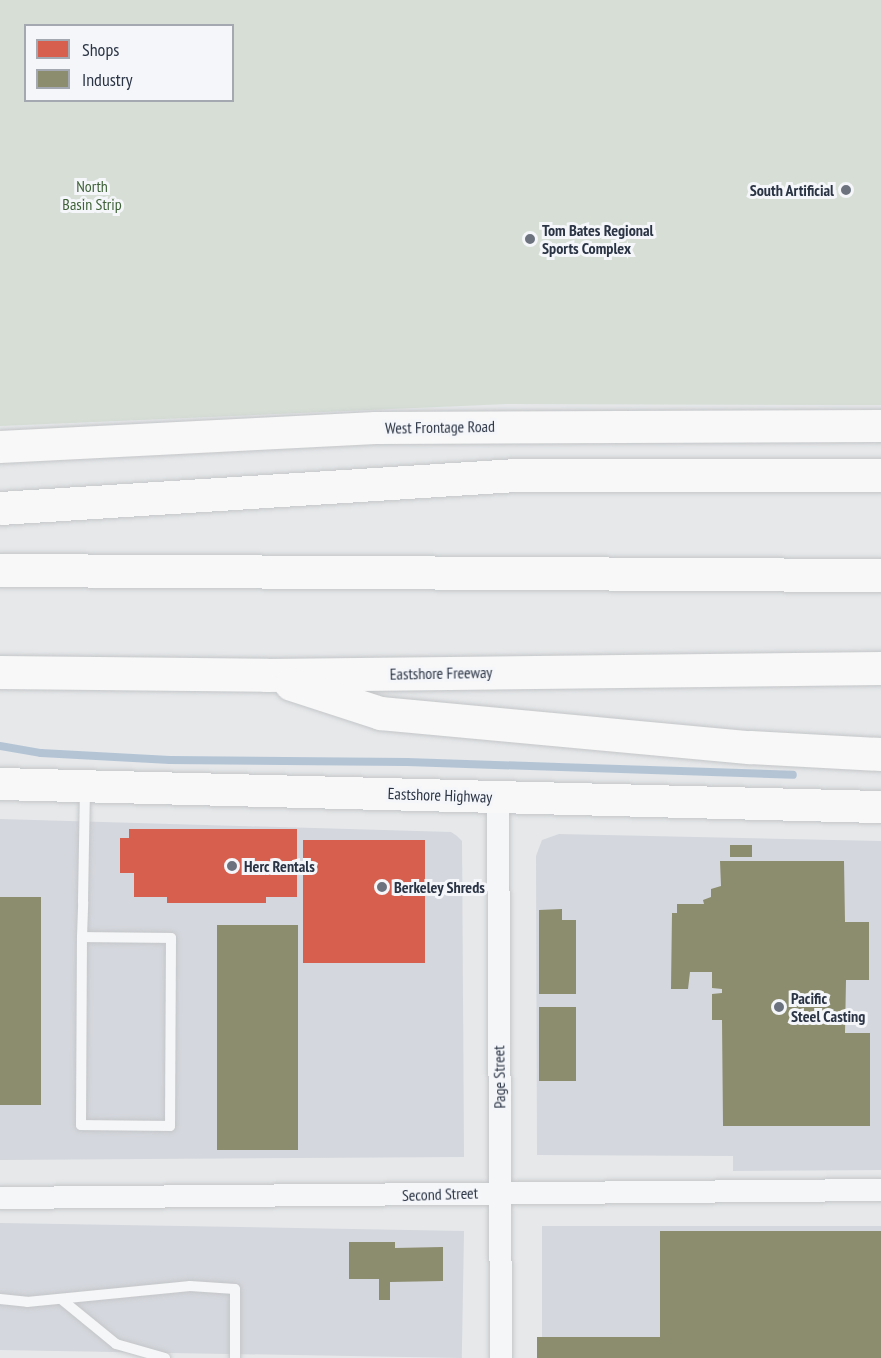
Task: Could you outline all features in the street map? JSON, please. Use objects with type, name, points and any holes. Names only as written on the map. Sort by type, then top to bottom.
[{"type":"highway","points":[[0,508],[516,475],[881,475]]},
{"type":"highway","points":[[0,570],[881,575]]},
{"type":"highway","name":"Eastshore Freeway","points":[[0,672],[266,675],[881,668]]},
{"type":"highway","points":[[266,675],[380,713],[750,747],[881,754]]},
{"type":"street","name":"West Frontage Road","points":[[0,447],[376,428],[881,426]]},
{"type":"street","name":"Eastshore Highway","points":[[0,784],[881,807]]},
{"type":"street","name":"Page Street","points":[[498,797],[501,1358]]},
{"type":"street","name":"Second Street","points":[[0,1198],[881,1191]]},
{"type":"lane","points":[[82,937],[171,938],[170,1126],[81,1125],[82,937],[85,786]]},
{"type":"lane","points":[[0,1299],[27,1302],[190,1286],[235,1289],[236,1358]]},
{"type":"lane","points":[[61,1299],[116,1344],[165,1358]]},
{"type":"shaded area","points":[[0,819],[451,832],[457,836],[462,841],[464,1157],[0,1160]]},
{"type":"shaded area","points":[[559,834],[881,841],[881,1170],[733,1171],[733,1156],[537,1155],[536,856],[542,840]]},
{"type":"shaded area","points":[[0,1223],[464,1231],[462,1358],[0,1350]]},
{"type":"shaded area","points":[[542,1226],[881,1226],[881,1358],[542,1358]]},
{"type":"green space","name":"Tom Bates Regional Sports Complex","points":[[0,0],[881,0],[881,405],[507,404],[0,426]]},
{"type":"building: Shops","points":[[129,829],[297,829],[297,897],[266,897],[266,903],[167,903],[167,897],[134,897],[134,873],[120,873],[120,838],[129,838]]},
{"type":"building: Shops","points":[[303,840],[425,840],[425,963],[303,963]]},
{"type":"building: Industry","points":[[730,845],[752,845],[752,857],[730,857]]},
{"type":"building: Industry","name":"Pacific Steel Casting","points":[[720,861],[844,861],[845,922],[869,922],[869,980],[846,980],[845,1033],[870,1033],[870,1126],[723,1126],[722,1020],[712,1020],[712,994],[722,993],[722,989],[712,988],[712,972],[690,972],[688,989],[671,989],[672,913],[677,913],[677,904],[704,904],[703,900],[711,897],[711,889],[721,886]]},
{"type":"building: Industry","points":[[0,897],[41,897],[41,1105],[0,1105]]},
{"type":"building: Industry","points":[[562,909],[562,920],[576,920],[576,994],[539,994],[539,910]]},
{"type":"building: Industry","points":[[217,925],[298,925],[298,1150],[217,1150]]},
{"type":"building: Industry","points":[[539,1007],[576,1007],[576,1081],[539,1081]]},
{"type":"building: Industry","points":[[660,1231],[881,1231],[881,1358],[537,1358],[537,1337],[660,1337]]},
{"type":"building: Industry","points":[[349,1242],[395,1242],[395,1248],[443,1247],[443,1281],[390,1282],[390,1300],[379,1300],[379,1279],[349,1279]]},
{"type":"waterway","points":[[0,746],[41,753],[170,760],[407,762],[793,775]]},
{"type":"place","name":"South Artificial","points":[[846,190]]},
{"type":"place","name":"Tom Bates Regional Sports Complex","points":[[530,239]]},
{"type":"place","name":"Herc Rentals","points":[[232,866]]},
{"type":"place","name":"Berkeley Shreds","points":[[382,887]]},
{"type":"place","name":"Pacific Steel Casting","points":[[779,1007]]},
{"type":"park label","name":"North Basin Strip","points":[[92,195]]}]
